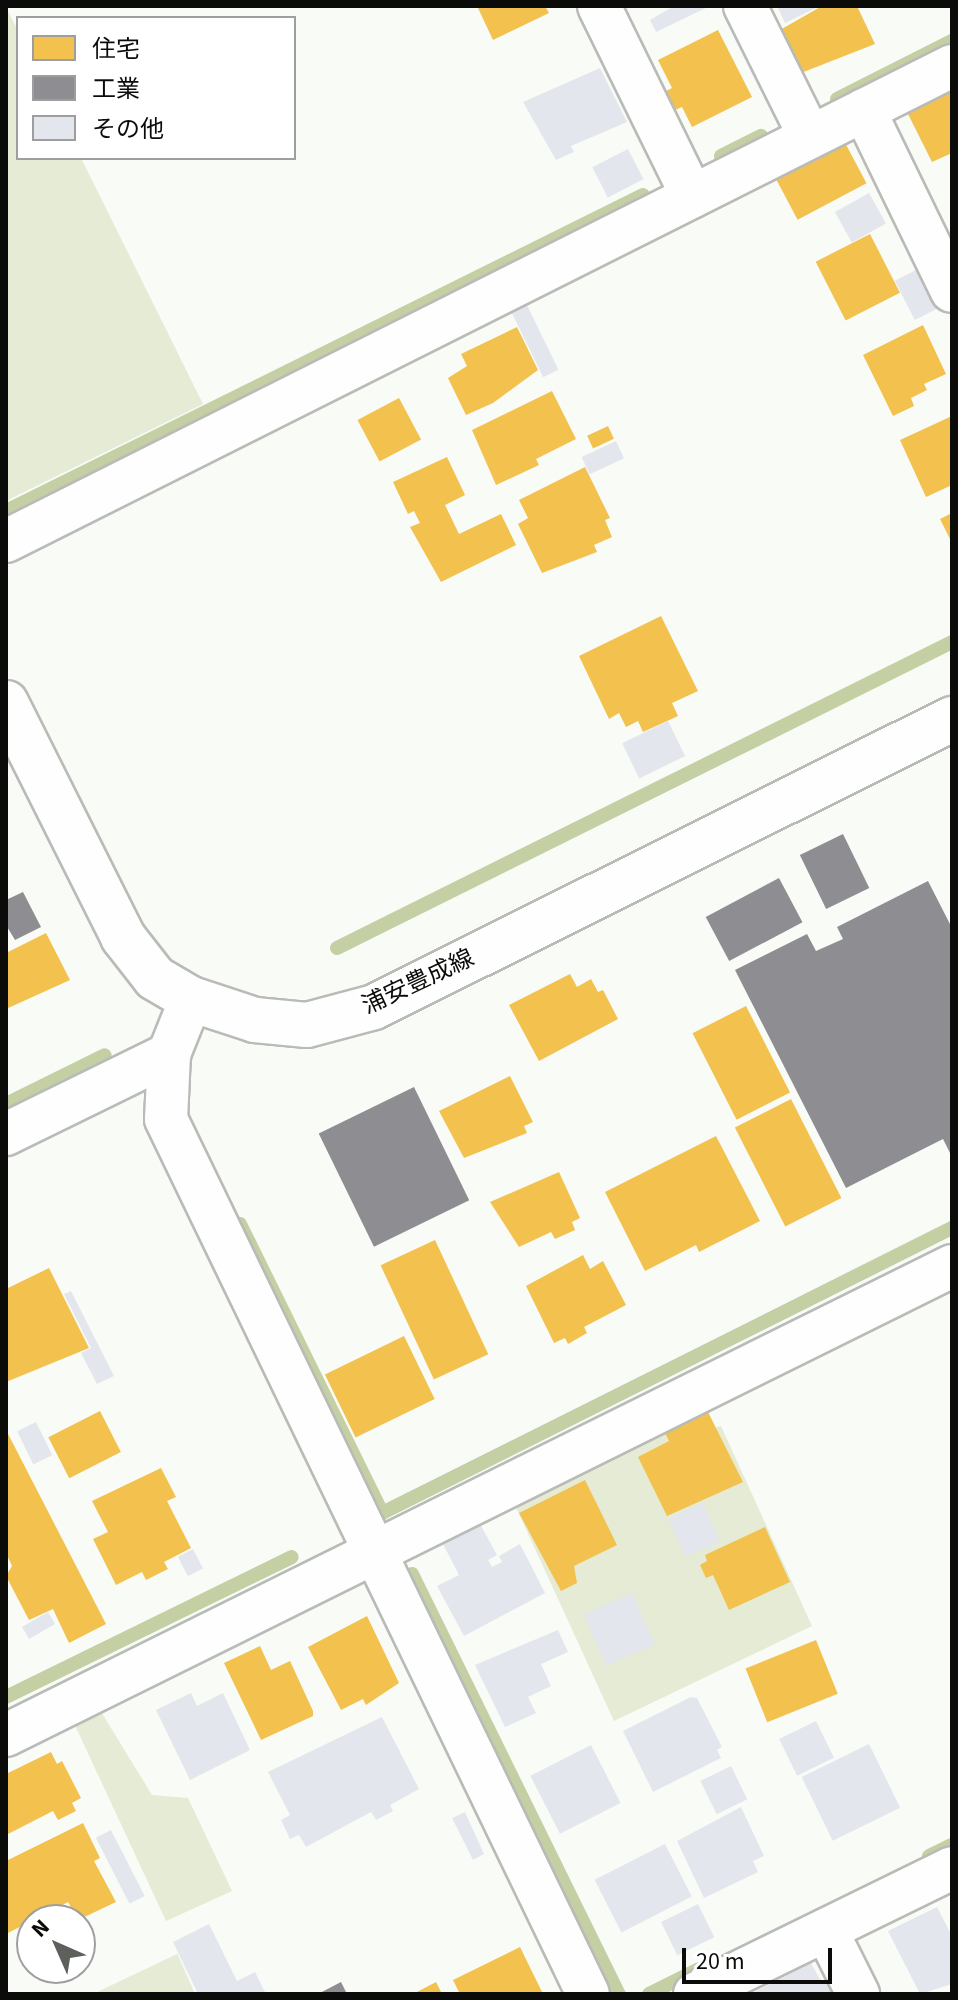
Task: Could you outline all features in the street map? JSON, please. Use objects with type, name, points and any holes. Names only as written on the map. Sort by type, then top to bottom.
[{"type":"main road","name":"浦安豊成線","points":[[6,703],[123,937],[155,978],[191,999],[255,1020],[307,1025],[374,1007],[952,719]]},
{"type":"street","points":[[599,6],[692,196]]},
{"type":"street","points":[[745,6],[810,137]]},
{"type":"street","points":[[6,541],[952,66]]},
{"type":"street","points":[[864,110],[952,291]]},
{"type":"street","points":[[191,999],[169,1054],[166,1119],[588,1994]]},
{"type":"street","points":[[6,1134],[169,1054]]},
{"type":"street","points":[[6,1735],[952,1266]]},
{"type":"street","points":[[695,1994],[952,1868]]},
{"type":"street","points":[[826,1930],[858,1994]]},
{"type":"green space","points":[[6,7],[16,27],[16,160],[82,160],[203,404],[6,501]]},
{"type":"green space","points":[[697,1413],[707,1430],[721,1426],[812,1626],[614,1721],[514,1503]]},
{"type":"green space","points":[[100,1710],[152,1795],[188,1798],[232,1891],[166,1921],[73,1721]]},
{"type":"green space","points":[[177,1954],[195,1994],[93,1994]]},
{"type":"building: 住宅","points":[[477,6],[545,6],[549,13],[493,40]]},
{"type":"building: 住宅","points":[[822,6],[857,6],[875,44],[801,73],[780,30]]},
{"type":"building: 住宅","points":[[718,30],[752,97],[692,127],[682,107],[673,111],[664,92],[672,88],[658,60]]},
{"type":"building: 住宅","points":[[952,84],[952,153],[932,162],[905,108]]},
{"type":"building: 住宅","points":[[843,139],[866,183],[798,220],[774,176]]},
{"type":"building: 住宅","points":[[870,234],[900,293],[846,320],[816,262]]},
{"type":"building: 住宅","points":[[923,325],[946,374],[924,384],[927,390],[911,398],[914,406],[893,416],[863,355]]},
{"type":"building: 住宅","points":[[517,327],[538,370],[493,403],[466,415],[448,378],[467,366],[461,354]]},
{"type":"building: 住宅","points":[[552,391],[576,439],[536,459],[539,465],[496,485],[472,430]]},
{"type":"building: 住宅","points":[[399,398],[421,439],[380,462],[358,420]]},
{"type":"building: 住宅","points":[[952,416],[952,485],[926,497],[900,440]]},
{"type":"building: 住宅","points":[[608,426],[614,439],[593,448],[587,436]]},
{"type":"building: 住宅","points":[[447,457],[465,495],[445,505],[459,534],[501,514],[516,545],[441,582],[410,527],[420,523],[414,511],[408,514],[393,482]]},
{"type":"building: 住宅","points":[[585,467],[610,518],[605,520],[612,537],[594,545],[597,552],[542,573],[518,524],[528,518],[519,500]]},
{"type":"building: 住宅","points":[[952,513],[952,543],[940,519]]},
{"type":"building: 住宅","points":[[661,616],[698,691],[672,703],[678,716],[643,732],[638,721],[626,727],[619,713],[609,719],[579,656]]},
{"type":"building: 住宅","points":[[46,933],[70,980],[6,1009],[6,953]]},
{"type":"building: 住宅","points":[[570,974],[577,987],[591,979],[598,992],[603,990],[618,1019],[539,1061],[509,1005]]},
{"type":"building: 住宅","points":[[746,1006],[790,1092],[737,1120],[693,1033]]},
{"type":"building: 住宅","points":[[510,1076],[533,1122],[524,1126],[527,1133],[464,1158],[439,1111]]},
{"type":"building: 住宅","points":[[791,1099],[841,1198],[785,1227],[735,1128]]},
{"type":"building: 住宅","points":[[716,1136],[760,1221],[699,1252],[696,1245],[645,1271],[605,1192]]},
{"type":"building: 住宅","points":[[559,1172],[580,1218],[572,1222],[575,1230],[555,1239],[551,1232],[519,1247],[490,1202]]},
{"type":"building: 住宅","points":[[435,1240],[488,1354],[434,1380],[381,1265]]},
{"type":"building: 住宅","points":[[583,1255],[590,1269],[603,1261],[626,1305],[584,1327],[587,1333],[568,1344],[565,1338],[554,1343],[526,1286]]},
{"type":"building: 住宅","points":[[49,1268],[89,1348],[6,1382],[6,1289]]},
{"type":"building: 住宅","points":[[404,1336],[435,1399],[356,1437],[325,1375]]},
{"type":"building: 住宅","points":[[707,1410],[743,1482],[667,1516],[638,1457],[669,1441],[664,1431]]},
{"type":"building: 住宅","points":[[100,1411],[121,1452],[69,1478],[48,1437]]},
{"type":"building: 住宅","points":[[6,1430],[106,1624],[69,1643],[53,1609],[29,1620],[6,1576],[12,1566],[6,1553]]},
{"type":"building: 住宅","points":[[161,1468],[176,1497],[167,1501],[191,1548],[164,1562],[168,1569],[146,1580],[142,1572],[116,1585],[93,1539],[108,1532],[92,1501]]},
{"type":"building: 住宅","points":[[585,1480],[617,1545],[574,1566],[577,1583],[561,1591],[519,1513]]},
{"type":"building: 住宅","points":[[765,1527],[790,1582],[729,1610],[713,1575],[706,1578],[700,1565],[707,1561],[705,1555]]},
{"type":"building: 住宅","points":[[367,1616],[399,1683],[366,1705],[363,1699],[341,1710],[308,1647]]},
{"type":"building: 住宅","points":[[816,1640],[838,1694],[767,1722],[746,1668]]},
{"type":"building: 住宅","points":[[260,1646],[271,1670],[290,1661],[313,1711],[313,1716],[261,1740],[224,1663]]},
{"type":"building: 住宅","points":[[51,1752],[57,1764],[62,1761],[81,1798],[72,1803],[76,1811],[58,1820],[53,1811],[6,1835],[6,1774]]},
{"type":"building: 住宅","points":[[83,1823],[100,1858],[94,1861],[116,1902],[96,1911],[96,1904],[16,1904],[16,1929],[6,1934],[6,1861]]},
{"type":"building: 住宅","points":[[520,1947],[543,1994],[460,1994],[453,1980]]},
{"type":"building: 住宅","points":[[436,1982],[442,1994],[413,1994]]},
{"type":"building: 工業","points":[[843,834],[869,888],[826,909],[800,855]]},
{"type":"building: 工業","points":[[779,878],[802,922],[729,961],[706,917]]},
{"type":"building: 工業","points":[[928,881],[952,928],[952,1157],[943,1139],[846,1188],[735,970],[807,934],[816,951],[843,939],[837,927]]},
{"type":"building: 工業","points":[[23,892],[41,927],[15,940],[6,925],[6,900]]},
{"type":"building: 工業","points":[[414,1087],[469,1200],[374,1247],[319,1133]]},
{"type":"building: 工業","points":[[341,1982],[347,1994],[318,1994]]},
{"type":"building: その他","points":[[674,6],[710,6],[656,32],[650,20]]},
{"type":"building: その他","points":[[777,6],[820,6],[785,23]]},
{"type":"building: その他","points":[[600,68],[627,122],[571,146],[574,152],[556,160],[523,102]]},
{"type":"building: その他","points":[[628,149],[643,179],[608,197],[592,167]]},
{"type":"building: その他","points":[[869,193],[886,224],[852,243],[835,212]]},
{"type":"building: その他","points":[[918,269],[938,308],[915,320],[895,281]]},
{"type":"building: その他","points":[[523,297],[559,370],[543,377],[508,304]]},
{"type":"building: その他","points":[[616,441],[624,458],[590,474],[582,457]]},
{"type":"building: その他","points":[[668,721],[685,756],[639,778],[622,743]]},
{"type":"building: その他","points":[[71,1291],[114,1376],[97,1384],[81,1353],[91,1348],[64,1294]]},
{"type":"building: その他","points":[[36,1422],[52,1455],[33,1464],[17,1431]]},
{"type":"building: その他","points":[[703,1503],[720,1541],[685,1557],[668,1518]]},
{"type":"building: その他","points":[[479,1522],[497,1555],[488,1560],[492,1567],[502,1562],[499,1556],[520,1544],[545,1593],[464,1636],[437,1586],[459,1575],[442,1542]]},
{"type":"building: その他","points":[[193,1549],[203,1569],[188,1576],[178,1557]]},
{"type":"building: その他","points":[[632,1593],[655,1644],[606,1666],[584,1615]]},
{"type":"building: その他","points":[[48,1612],[55,1624],[29,1639],[22,1627]]},
{"type":"building: その他","points":[[558,1630],[568,1652],[541,1664],[551,1686],[528,1697],[536,1713],[505,1727],[475,1665]]},
{"type":"building: その他","points":[[191,1693],[197,1706],[223,1693],[250,1750],[190,1780],[156,1710]]},
{"type":"building: その他","points":[[691,1697],[697,1698],[722,1747],[717,1750],[721,1758],[653,1792],[623,1731]]},
{"type":"building: その他","points":[[382,1717],[419,1789],[390,1805],[393,1811],[376,1820],[371,1812],[306,1847],[299,1835],[290,1839],[281,1820],[290,1815],[268,1772]]},
{"type":"building: その他","points":[[816,1721],[834,1758],[797,1776],[779,1739]]},
{"type":"building: その他","points":[[869,1744],[900,1808],[833,1841],[802,1777]]},
{"type":"building: その他","points":[[591,1745],[621,1803],[560,1834],[530,1776]]},
{"type":"building: その他","points":[[731,1766],[747,1799],[717,1814],[700,1781]]},
{"type":"building: その他","points":[[741,1807],[764,1856],[753,1861],[758,1872],[704,1898],[677,1841]]},
{"type":"building: その他","points":[[465,1812],[484,1854],[473,1860],[452,1818]]},
{"type":"building: その他","points":[[111,1830],[145,1896],[129,1904],[96,1838]]},
{"type":"building: その他","points":[[665,1844],[692,1897],[621,1932],[595,1880]]},
{"type":"building: その他","points":[[698,1904],[714,1937],[677,1955],[661,1922]]},
{"type":"building: その他","points":[[937,1907],[952,1936],[952,1984],[920,1994],[888,1931]]},
{"type":"building: その他","points":[[209,1924],[237,1981],[255,1972],[266,1994],[198,1994],[173,1942]]},
{"type":"building: その他","points":[[811,1963],[822,1983],[832,1978],[840,1994],[751,1994]]},
{"type":"waterway","points":[[837,99],[952,41]]},
{"type":"waterway","points":[[721,156],[761,136]]},
{"type":"waterway","points":[[6,511],[643,195]]},
{"type":"waterway","points":[[337,948],[952,642]]},
{"type":"waterway","points":[[6,1104],[105,1055]]},
{"type":"waterway","points":[[240,1224],[382,1513],[952,1228]]},
{"type":"waterway","points":[[6,1697],[292,1557]]},
{"type":"waterway","points":[[412,1574],[619,1994]]},
{"type":"waterway","points":[[929,1856],[952,1845]]},
{"type":"waterway","points":[[649,1994],[699,1969]]}]
